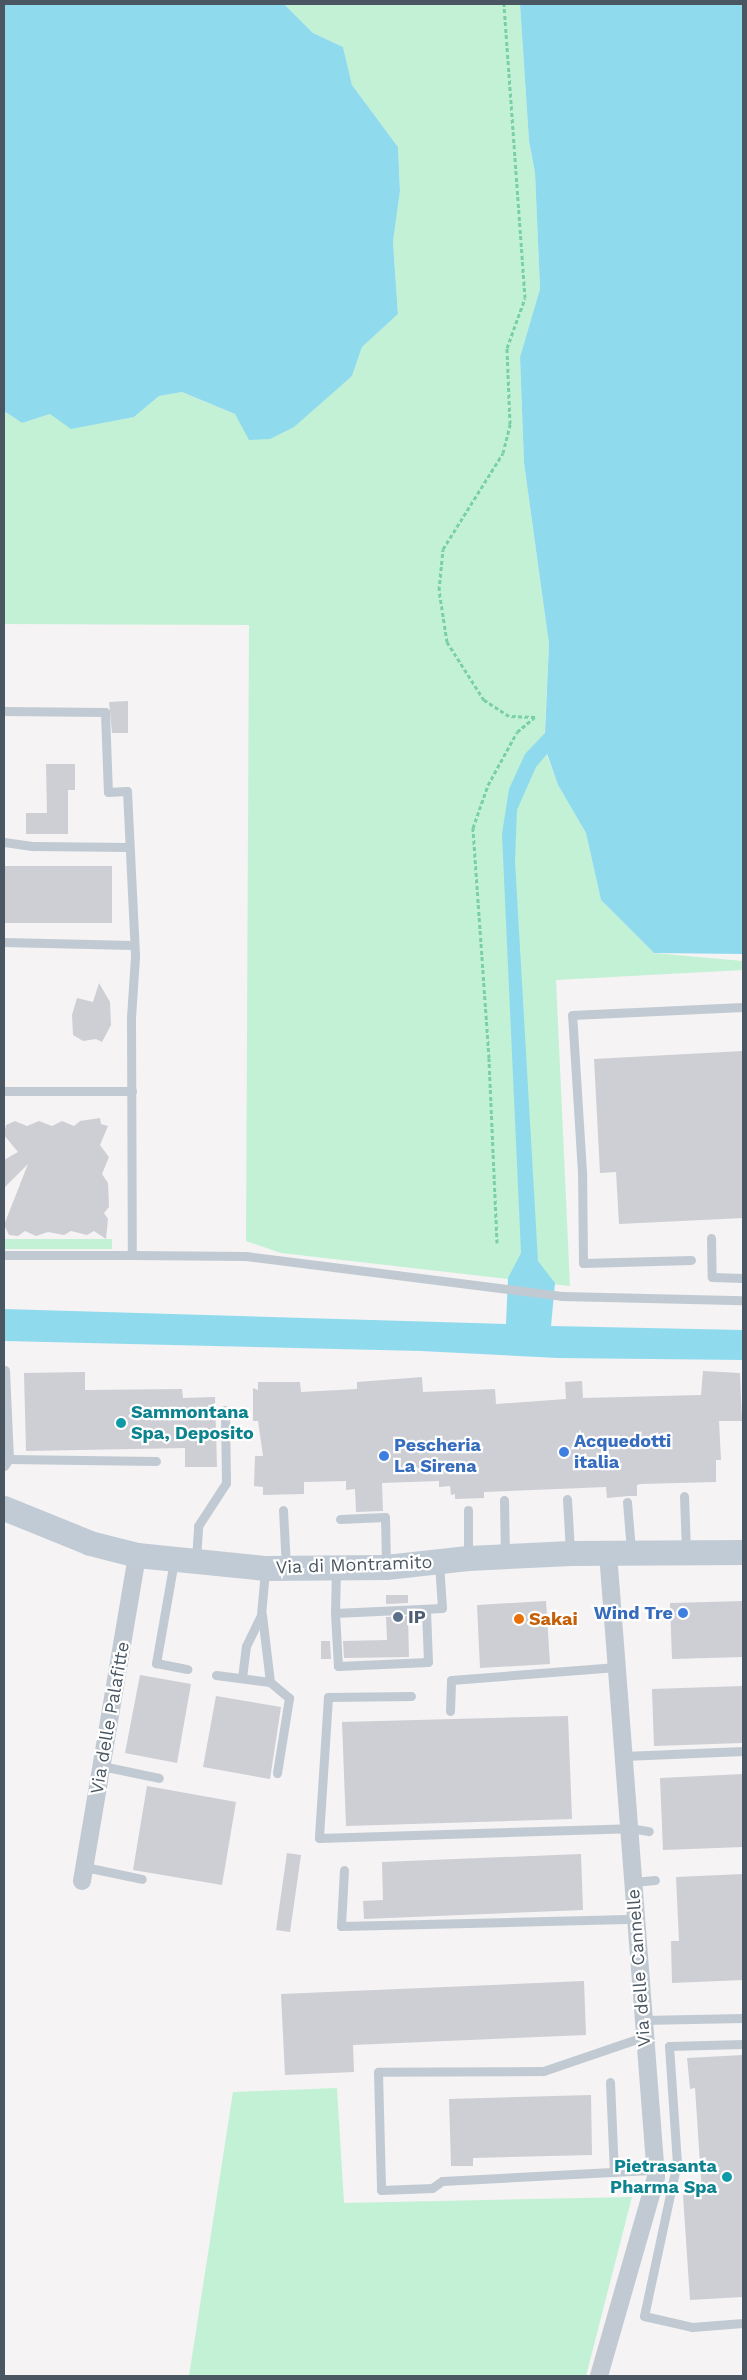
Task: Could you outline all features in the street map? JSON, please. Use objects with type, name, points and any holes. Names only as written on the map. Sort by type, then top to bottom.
[{"type":"main road","name":"Via di Montramito","points":[[4,1508],[90,1542],[137,1555],[185,1562],[276,1568],[386,1567],[468,1558],[570,1553],[743,1552]]},
{"type":"street","name":"Via delle Cannelle","points":[[599,2376],[656,2177],[642,2029],[636,1919],[616,1667],[619,1553]]},
{"type":"street","name":"Via delle Palafitte","points":[[83,1874],[137,1555]]},
{"type":"lane","points":[[4,711],[104,712],[108,792],[127,791],[132,945],[132,1255]]},
{"type":"lane","points":[[4,834],[4,842],[34,846],[128,847]]},
{"type":"lane","points":[[4,942],[132,945]]},
{"type":"lane","points":[[691,1260],[583,1263],[582,1172],[572,1015],[743,1007]]},
{"type":"lane","points":[[4,1091],[132,1091]]},
{"type":"lane","points":[[711,1238],[712,1277],[743,1278]]},
{"type":"lane","points":[[4,1255],[246,1256],[561,1296],[743,1300]]},
{"type":"lane","points":[[5,1370],[6,1462],[156,1461]]},
{"type":"lane","points":[[187,1669],[156,1663],[185,1562],[198,1526],[226,1483],[226,1410]]},
{"type":"lane","points":[[684,1496],[686,1553]]},
{"type":"lane","points":[[567,1499],[570,1553]]},
{"type":"lane","points":[[504,1500],[505,1556]]},
{"type":"lane","points":[[619,1553],[627,1502]]},
{"type":"lane","points":[[242,1678],[246,1646],[262,1615],[276,1568],[283,1510]]},
{"type":"lane","points":[[468,1510],[468,1558]]},
{"type":"lane","points":[[340,1519],[386,1517],[386,1567]]},
{"type":"lane","points":[[335,1613],[442,1608],[439,1562]]},
{"type":"lane","points":[[336,1568],[335,1613],[338,1666],[428,1662],[426,1609]]},
{"type":"lane","points":[[262,1615],[270,1682]]},
{"type":"lane","points":[[450,1710],[450,1680],[616,1667]]},
{"type":"lane","points":[[216,1675],[270,1682],[289,1698],[277,1773]]},
{"type":"lane","points":[[411,1696],[328,1697],[320,1838],[629,1828],[649,1831]]},
{"type":"lane","points":[[624,1756],[743,1751]]},
{"type":"lane","points":[[102,1766],[159,1778]]},
{"type":"lane","points":[[344,1870],[341,1926],[636,1919]]},
{"type":"lane","points":[[83,1874],[142,1878]]},
{"type":"lane","points":[[633,1882],[655,1880]]},
{"type":"lane","points":[[655,2170],[442,2181],[432,2188],[381,2190],[378,2072],[544,2071],[642,2029],[743,2018]]},
{"type":"lane","points":[[743,2044],[669,2046],[677,2162],[644,2316],[692,2327],[743,2323]]},
{"type":"lane","points":[[610,2082],[614,2172]]},
{"type":"path","points":[[497,1242],[489,1058],[473,828],[488,785],[517,732],[535,718],[509,716],[484,700],[447,642],[439,590],[443,549],[503,453],[510,424],[508,348],[526,298],[504,4]]},
{"type":"green space","points":[[284,4],[520,4],[529,141],[535,173],[540,289],[520,357],[524,463],[549,644],[544,748],[558,785],[586,833],[601,900],[654,953],[743,961],[743,970],[556,980],[570,1286],[281,1253],[246,1241],[249,625],[4,624],[4,411],[22,423],[50,414],[105,422],[134,417],[159,396],[182,392],[235,414],[329,395],[352,376],[362,347],[398,314],[393,242],[400,191],[398,147],[352,85],[343,47],[313,33]]},
{"type":"green space","points":[[4,1239],[112,1239],[112,1249],[4,1249]]},
{"type":"green space","points":[[337,2088],[344,2203],[632,2197],[586,2376],[189,2376],[233,2092]]},
{"type":"water","points":[[4,4],[284,4],[313,33],[343,47],[352,85],[398,147],[400,191],[393,242],[398,314],[362,347],[352,376],[294,427],[270,439],[249,440],[235,414],[182,392],[159,396],[134,417],[71,429],[50,414],[22,423],[4,411]]},
{"type":"water","points":[[520,4],[743,4],[743,954],[654,953],[601,900],[586,833],[558,785],[547,754],[536,767],[517,810],[515,861],[538,1261],[555,1283],[551,1326],[743,1330],[743,1360],[558,1358],[421,1351],[4,1341],[4,1309],[506,1324],[508,1278],[521,1253],[502,834],[509,789],[525,754],[545,733],[549,644],[524,463],[520,357],[540,289],[535,173],[529,141]]},
{"type":"building","points":[[128,701],[128,733],[112,733],[109,702]]},
{"type":"building","points":[[46,764],[75,764],[75,790],[68,790],[68,834],[26,834],[26,813],[47,813]]},
{"type":"building","points":[[4,866],[112,866],[112,923],[4,923]]},
{"type":"building","points":[[99,983],[110,1002],[111,1025],[102,1042],[96,1039],[83,1041],[73,1035],[72,1015],[77,998],[93,1002]]},
{"type":"building","points":[[743,1051],[743,1218],[619,1224],[616,1172],[600,1173],[594,1059]]},
{"type":"building","points":[[100,1118],[101,1124],[108,1126],[100,1145],[109,1157],[102,1174],[108,1183],[109,1207],[104,1213],[108,1219],[106,1239],[94,1231],[87,1235],[71,1231],[64,1235],[48,1232],[36,1236],[25,1231],[18,1236],[9,1235],[4,1225],[28,1164],[4,1188],[4,1160],[18,1152],[4,1135],[6,1125],[15,1121],[27,1126],[39,1121],[52,1126],[62,1121],[74,1126],[80,1121]]},
{"type":"building","points":[[703,1371],[740,1373],[742,1421],[719,1421],[721,1460],[716,1460],[716,1482],[641,1484],[637,1485],[637,1496],[607,1498],[606,1487],[484,1492],[484,1498],[455,1499],[455,1494],[451,1495],[450,1486],[439,1487],[439,1481],[382,1483],[383,1511],[356,1512],[355,1489],[346,1490],[346,1481],[304,1482],[304,1494],[263,1495],[263,1487],[254,1486],[255,1456],[263,1456],[258,1421],[253,1421],[253,1388],[258,1390],[258,1382],[300,1382],[301,1392],[357,1389],[357,1382],[422,1377],[423,1392],[495,1389],[496,1404],[566,1399],[565,1382],[582,1381],[583,1398],[701,1395]]},
{"type":"building","name":"Sammontana Spa, Deposito","points":[[85,1372],[85,1390],[182,1389],[183,1398],[215,1397],[217,1467],[185,1467],[185,1448],[26,1451],[24,1373]]},
{"type":"building","points":[[386,1595],[408,1595],[408,1603],[386,1604]]},
{"type":"building","points":[[546,1601],[550,1664],[480,1668],[477,1605]]},
{"type":"building","points":[[743,1601],[743,1657],[672,1659],[670,1603]]},
{"type":"building","points":[[408,1616],[409,1657],[344,1658],[343,1641],[387,1640],[386,1617]]},
{"type":"building","points":[[321,1641],[330,1641],[331,1659],[321,1659]]},
{"type":"building","points":[[140,1675],[191,1684],[177,1763],[125,1753]]},
{"type":"building","points":[[743,1686],[743,1743],[654,1746],[652,1689]]},
{"type":"building","points":[[216,1696],[281,1707],[270,1779],[203,1767]]},
{"type":"building","points":[[568,1716],[572,1819],[346,1826],[342,1722]]},
{"type":"building","points":[[743,1774],[743,1847],[663,1850],[660,1778]]},
{"type":"building","points":[[147,1786],[236,1802],[222,1885],[133,1870]]},
{"type":"building","points":[[287,1853],[301,1855],[290,1932],[276,1930]]},
{"type":"building","points":[[581,1854],[583,1910],[364,1919],[363,1901],[383,1900],[382,1862]]},
{"type":"building","points":[[743,1874],[743,1980],[672,1983],[671,1941],[679,1941],[676,1877]]},
{"type":"building","points":[[584,1981],[586,2035],[353,2045],[354,2072],[285,2075],[281,1994]]},
{"type":"building","name":"Pietrasanta Pharma Spa","points":[[743,2055],[743,2297],[690,2300],[683,2195],[702,2194],[695,2088],[690,2089],[687,2058]]},
{"type":"building","points":[[591,2095],[592,2155],[473,2158],[473,2166],[451,2166],[449,2099]]},
{"type":"place","name":"Sammontana Spa, Deposito","points":[[121,1423]]},
{"type":"place","name":"Acquedotti italia","points":[[564,1452]]},
{"type":"place","name":"Pescheria La Sirena","points":[[384,1456]]},
{"type":"place","name":"Wind Tre","points":[[683,1613]]},
{"type":"place","name":"IP","points":[[398,1617]]},
{"type":"place","name":"Sakai","points":[[519,1619]]},
{"type":"place","name":"Pietrasanta Pharma Spa","points":[[727,2177]]}]
